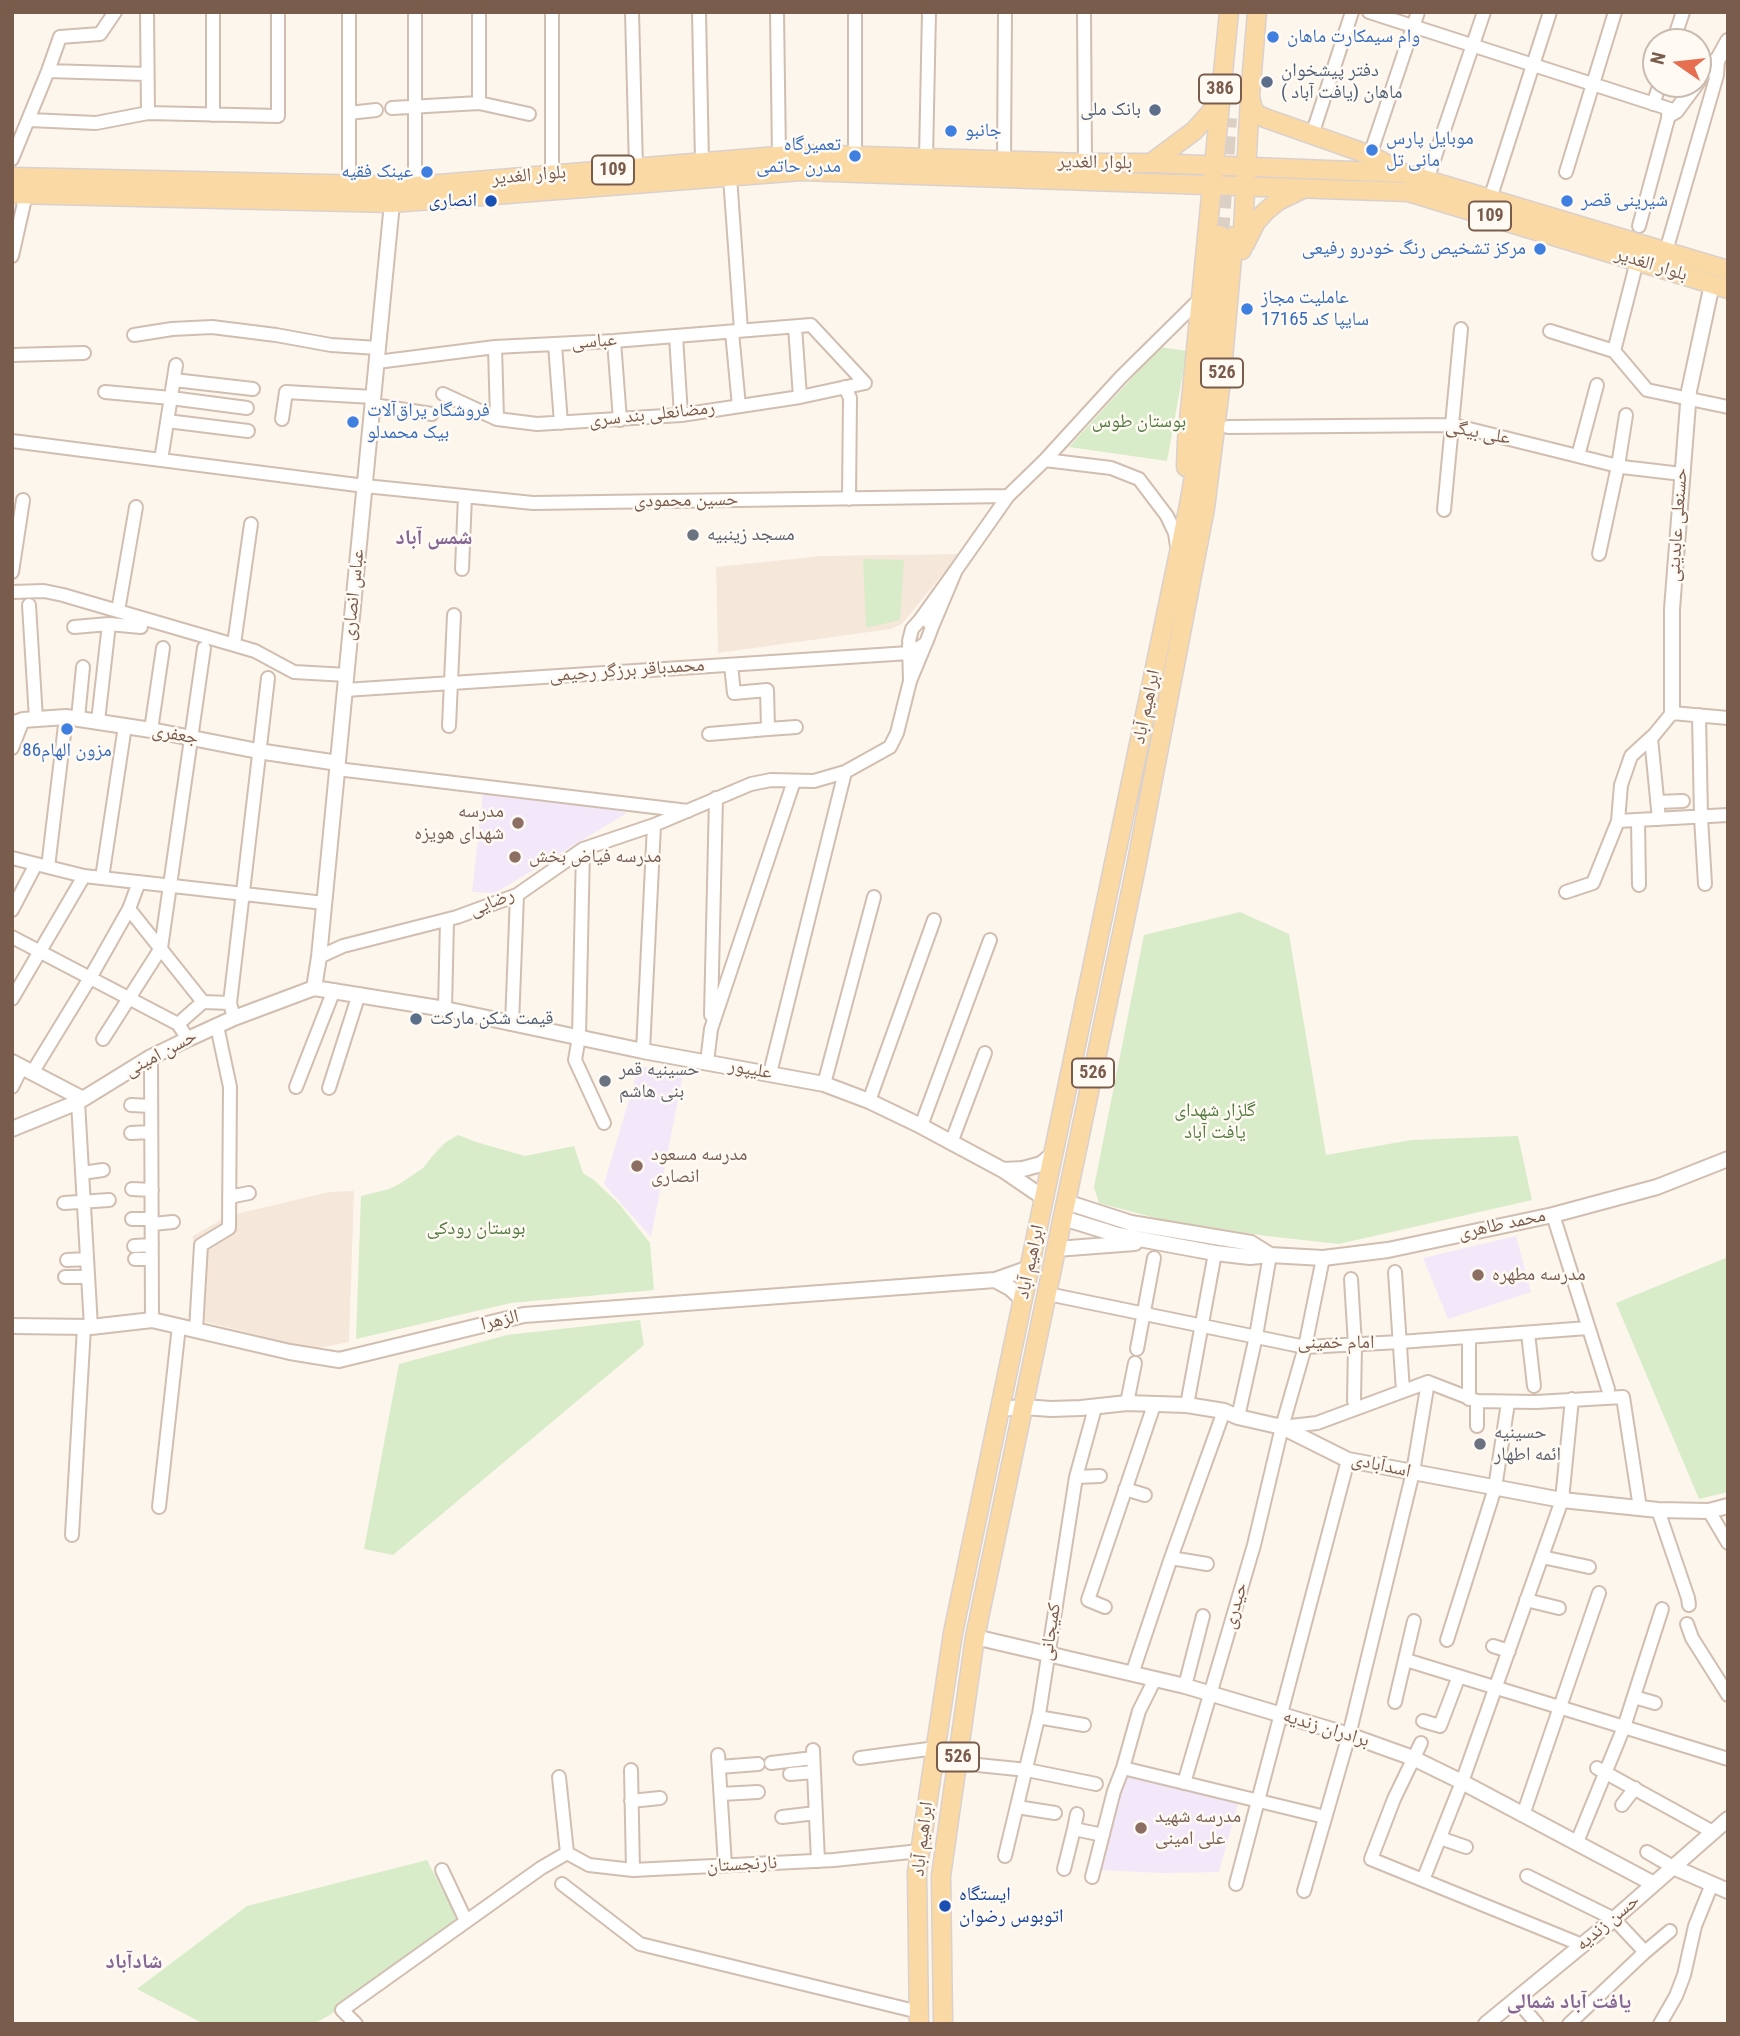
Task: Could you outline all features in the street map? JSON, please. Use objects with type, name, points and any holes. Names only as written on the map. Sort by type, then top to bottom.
[{"type":"main road","name":"386","points":[[1213,175],[1229,12]]},
{"type":"main road","name":"386","points":[[1236,12],[1235,119],[1252,12]]},
{"type":"main road","name":"386","points":[[1246,176],[1257,12]]},
{"type":"main road","points":[[1151,163],[1194,131],[1211,112],[1220,92]]},
{"type":"main road","points":[[1250,96],[1253,109],[1258,115],[1370,155],[1404,173]]},
{"type":"main road","points":[[1215,147],[1222,153],[1231,155],[1247,148]]},
{"type":"main road","name":"بلوار الغدیر","points":[[12,177],[415,186],[802,154],[1086,163],[1132,172],[1151,163],[1213,175]]},
{"type":"main road","name":"بلوار الغدیر","points":[[19,194],[392,203],[801,171],[1132,172],[1213,175]]},
{"type":"main road","name":"بلوار الغدیر","points":[[1246,176],[1404,173],[1728,270]]},
{"type":"main road","name":"109","points":[[1213,175],[1246,176]]},
{"type":"main road","name":"ابراهیم آباد","points":[[1197,507],[1187,440],[1213,175]]},
{"type":"main road","name":"بلوار الغدیر","points":[[1246,176],[1308,187],[1408,191],[1720,286]]},
{"type":"main road","name":"ابراهیم آباد","points":[[943,2024],[941,1876],[975,1637],[1118,953],[1197,507],[1220,394],[1232,241],[1244,214],[1246,176]]},
{"type":"main road","points":[[1232,241],[1278,201],[1308,187]]},
{"type":"main road","points":[[1209,214],[1215,204],[1224,200],[1238,205],[1244,214]]},
{"type":"main road","name":"ابراهیم آباد","points":[[919,2018],[918,1872],[953,1633],[1178,556],[1197,507],[1217,478],[1228,427],[1237,338],[1232,241]]},
{"type":"main road","points":[[1096,949],[1118,953]]},
{"type":"street","points":[[12,159],[60,37],[100,34],[115,12]]},
{"type":"street","points":[[147,12],[148,113]]},
{"type":"street","points":[[213,12],[213,115]]},
{"type":"street","points":[[29,120],[96,122],[148,113],[278,116],[278,12]]},
{"type":"street","points":[[349,12],[349,186]]},
{"type":"street","points":[[415,12],[415,186]]},
{"type":"street","points":[[479,12],[479,103]]},
{"type":"street","points":[[552,12],[552,174]]},
{"type":"street","points":[[632,12],[636,168]]},
{"type":"street","points":[[699,12],[702,162]]},
{"type":"street","points":[[777,12],[779,156]]},
{"type":"street","points":[[855,156],[856,12]]},
{"type":"street","points":[[926,158],[929,12]]},
{"type":"street","points":[[1004,161],[1006,12]]},
{"type":"street","points":[[1084,12],[1086,163]]},
{"type":"street","points":[[1312,135],[1352,12]]},
{"type":"street","points":[[1369,12],[1653,104],[1672,113]]},
{"type":"street","points":[[1370,155],[1418,12]]},
{"type":"street","points":[[1427,180],[1484,12]]},
{"type":"street","points":[[1490,199],[1550,12]]},
{"type":"street","points":[[1566,172],[1615,12]]},
{"type":"street","points":[[1712,64],[1718,59],[1728,41]]},
{"type":"street","points":[[1666,251],[1717,75],[1718,59]]},
{"type":"street","points":[[48,71],[146,74]]},
{"type":"street","points":[[1653,104],[1655,98]]},
{"type":"street","points":[[1639,226],[1672,113],[1684,98]]},
{"type":"street","points":[[392,108],[479,103],[529,114]]},
{"type":"street","points":[[349,113],[376,110]]},
{"type":"street","points":[[730,177],[739,406]]},
{"type":"street","points":[[12,256],[19,194]]},
{"type":"street","name":"عباس انصاری","points":[[314,988],[392,203]]},
{"type":"street","points":[[1614,351],[1637,261]]},
{"type":"street","name":"حسنعلی عابدینی","points":[[1672,713],[1672,609],[1688,398],[1720,286]]},
{"type":"street","points":[[910,681],[909,647],[912,629],[1008,496],[1121,377],[1201,299]]},
{"type":"street","name":"عباسی","points":[[134,334],[212,327],[276,335],[377,355],[614,341],[811,325],[865,383]]},
{"type":"street","points":[[794,327],[800,397]]},
{"type":"street","points":[[1444,510],[1461,329]]},
{"type":"street","points":[[1550,331],[1614,351],[1647,390],[1728,407]]},
{"type":"street","points":[[676,336],[681,415]]},
{"type":"street","points":[[614,341],[620,420]]},
{"type":"street","points":[[555,345],[561,423]]},
{"type":"street","points":[[495,348],[498,419]]},
{"type":"street","points":[[12,355],[84,353]]},
{"type":"street","points":[[161,460],[176,365]]},
{"type":"street","points":[[173,380],[253,389]]},
{"type":"street","name":"رمضانعلی بند سری","points":[[443,394],[498,419],[537,424],[681,415],[800,397],[865,383]]},
{"type":"street","points":[[1578,456],[1597,385]]},
{"type":"street","points":[[845,387],[850,398],[849,499]]},
{"type":"street","points":[[105,392],[247,408]]},
{"type":"street","points":[[282,419],[286,392],[373,401],[432,414]]},
{"type":"street","points":[[1599,554],[1626,415]]},
{"type":"street","points":[[167,422],[248,431]]},
{"type":"street","name":"علی بیگی","points":[[1228,427],[1453,425],[1618,466],[1682,474]]},
{"type":"street","name":"حسین محمودی","points":[[12,441],[365,486],[533,503],[1008,496]]},
{"type":"street","points":[[1045,460],[1111,468],[1139,479],[1167,516],[1175,533],[1178,556]]},
{"type":"street","points":[[461,569],[465,496]]},
{"type":"street","points":[[12,572],[23,500]]},
{"type":"street","points":[[118,611],[136,507]]},
{"type":"street","points":[[234,645],[251,524]]},
{"type":"street","points":[[910,681],[956,570]]},
{"type":"street","points":[[12,592],[53,593],[255,651],[294,671],[346,675]]},
{"type":"street","points":[[12,748],[23,721],[29,605]]},
{"type":"street","points":[[449,726],[454,615]]},
{"type":"street","points":[[920,620],[927,619],[933,626]]},
{"type":"street","points":[[74,627],[109,624],[141,627]]},
{"type":"street","points":[[97,720],[109,624]]},
{"type":"street","name":"محمدباقر برزگر رحیمی","points":[[345,690],[731,665],[909,647],[916,650],[926,643]]},
{"type":"street","points":[[151,730],[163,648]]},
{"type":"street","points":[[103,1040],[160,948],[204,648]]},
{"type":"street","points":[[731,665],[734,693],[767,690],[768,729]]},
{"type":"street","points":[[12,910],[42,866],[83,667]]},
{"type":"street","points":[[129,909],[204,1002],[232,1011],[268,678]]},
{"type":"street","name":"رضایی","points":[[319,957],[343,946],[447,920],[517,894],[583,849],[654,825],[759,781],[814,781],[845,772],[890,747],[897,733],[910,681]]},
{"type":"street","points":[[1566,892],[1593,883],[1618,821],[1621,785],[1631,756],[1672,713],[1728,718]]},
{"type":"street","points":[[1699,715],[1705,884]]},
{"type":"street","name":"جعفری","points":[[23,721],[72,717],[97,720],[338,766]]},
{"type":"street","points":[[102,878],[125,726]]},
{"type":"street","points":[[709,734],[796,727]]},
{"type":"street","points":[[1651,738],[1659,819]]},
{"type":"street","points":[[338,766],[688,811]]},
{"type":"street","points":[[770,1073],[845,772]]},
{"type":"street","points":[[711,1029],[794,781]]},
{"type":"street","points":[[707,1062],[711,1029],[716,798]]},
{"type":"street","points":[[1657,802],[1683,801]]},
{"type":"street","points":[[1618,821],[1728,815]]},
{"type":"street","points":[[1638,820],[1639,885]]},
{"type":"street","points":[[643,1051],[654,825]]},
{"type":"street","points":[[583,849],[579,1037],[575,1060],[604,1124]]},
{"type":"street","points":[[12,858],[84,876],[324,903]]},
{"type":"street","points":[[12,999],[84,876]]},
{"type":"street","points":[[12,1087],[22,1067],[90,978],[129,909],[139,882]]},
{"type":"street","points":[[512,1024],[517,894]]},
{"type":"street","points":[[824,1084],[874,897]]},
{"type":"street","points":[[869,1101],[934,919]]},
{"type":"street","points":[[445,1009],[447,920]]},
{"type":"street","points":[[12,937],[178,1024],[188,1039]]},
{"type":"street","points":[[921,1126],[990,940]]},
{"type":"street","name":"علیپور","points":[[314,988],[445,1009],[643,1051],[824,1084],[869,1101],[921,1126],[1003,1170],[1044,1198]]},
{"type":"street","name":"حسن امینی","points":[[12,1129],[80,1101],[151,1057],[217,1026],[232,1011],[314,988]]},
{"type":"street","points":[[296,1087],[334,990]]},
{"type":"street","points":[[329,1088],[359,994]]},
{"type":"street","points":[[178,1024],[204,1002]]},
{"type":"street","points":[[196,1330],[201,1245],[229,1228],[230,1087],[217,1026]]},
{"type":"street","points":[[951,1143],[985,1053]]},
{"type":"street","points":[[151,1057],[152,1320]]},
{"type":"street","points":[[22,1067],[80,1101],[88,1327],[72,1535]]},
{"type":"street","points":[[131,1105],[151,1106]]},
{"type":"street","points":[[131,1132],[151,1132]]},
{"type":"street","points":[[1003,1170],[1023,1169],[1041,1164],[1054,1153]]},
{"type":"street","name":"محمد طاهری","points":[[1064,1210],[1118,1235],[1151,1242],[1250,1257],[1270,1255],[1323,1258],[1388,1250],[1553,1214],[1657,1186],[1728,1159]]},
{"type":"street","points":[[82,1172],[103,1170]]},
{"type":"street","points":[[132,1189],[152,1189]]},
{"type":"street","points":[[229,1197],[248,1193]]},
{"type":"street","points":[[64,1203],[109,1200]]},
{"type":"street","name":"محمد طاهری","points":[[1064,1210],[1251,1242],[1270,1255]]},
{"type":"street","points":[[1553,1214],[1608,1389]]},
{"type":"street","points":[[132,1219],[173,1222]]},
{"type":"street","points":[[1056,1249],[1151,1242]]},
{"type":"street","points":[[135,1252],[152,1252]]},
{"type":"street","points":[[1187,1405],[1214,1253]]},
{"type":"street","points":[[1132,1674],[1171,1558],[1231,1414],[1256,1336],[1270,1255]]},
{"type":"street","points":[[1137,1349],[1154,1258]]},
{"type":"street","name":"حیدری","points":[[1184,1783],[1254,1545],[1323,1258]]},
{"type":"street","points":[[67,1260],[87,1259]]},
{"type":"street","name":"الزهرا","points":[[12,1326],[88,1327],[152,1320],[290,1352],[339,1360],[524,1315],[995,1280],[1029,1268]]},
{"type":"street","points":[[1395,1272],[1403,1391]]},
{"type":"street","points":[[65,1277],[88,1277]]},
{"type":"street","points":[[1351,1279],[1355,1345],[1354,1401]]},
{"type":"street","points":[[995,1280],[1020,1297],[1021,1306]]},
{"type":"street","name":"امام خمینی","points":[[1048,1294],[1304,1346],[1355,1345],[1588,1328]]},
{"type":"street","points":[[159,1507],[179,1326]]},
{"type":"street","points":[[1528,1333],[1534,1386]]},
{"type":"street","points":[[1469,1337],[1477,1426]]},
{"type":"street","points":[[1127,1403],[1135,1363]]},
{"type":"street","points":[[1304,1891],[1349,1735],[1412,1472],[1428,1382]]},
{"type":"street","points":[[1282,1427],[1317,1423],[1428,1382],[1473,1400],[1508,1403],[1623,1397],[1640,1508]]},
{"type":"street","points":[[1423,1881],[1462,1782],[1562,1500],[1572,1399]]},
{"type":"street","name":"اسدآبادی","points":[[1000,1409],[1095,1408],[1127,1403],[1187,1405],[1282,1427],[1348,1460],[1495,1488],[1562,1500],[1658,1510],[1709,1511],[1728,1506]]},
{"type":"street","points":[[1447,1640],[1495,1488],[1508,1403]]},
{"type":"street","points":[[1105,1607],[1088,1600],[1154,1405]]},
{"type":"street","name":"کمیجانی","points":[[1005,1856],[1038,1717],[1076,1477],[1095,1408]]},
{"type":"street","points":[[1236,1884],[1348,1460]]},
{"type":"street","points":[[1076,1477],[1100,1476]]},
{"type":"street","points":[[1125,1489],[1145,1494]]},
{"type":"street","points":[[1658,1510],[1689,1605]]},
{"type":"street","points":[[1709,1511],[1728,1543]]},
{"type":"street","points":[[1542,1557],[1589,1567]]},
{"type":"street","points":[[1171,1558],[1207,1564]]},
{"type":"street","points":[[1523,1815],[1599,1594]]},
{"type":"street","points":[[1526,1600],[1559,1608]]},
{"type":"street","points":[[1577,1842],[1601,1771],[1624,1727],[1662,1609]]},
{"type":"street","points":[[1185,1686],[1203,1616]]},
{"type":"street","points":[[1395,1702],[1414,1621]]},
{"type":"street","points":[[1688,1624],[1692,1638],[1728,1695]]},
{"type":"street","name":"برادران زندیه","points":[[975,1637],[1185,1686],[1349,1735],[1413,1758],[1654,1884]]},
{"type":"street","points":[[1493,1646],[1508,1651]]},
{"type":"street","points":[[1406,1660],[1728,1759]]},
{"type":"street","points":[[1423,1721],[1440,1726],[1459,1676]]},
{"type":"street","points":[[1092,1877],[1114,1791],[1139,1711],[1155,1679]]},
{"type":"street","points":[[1634,1697],[1656,1703]]},
{"type":"street","points":[[1038,1717],[1084,1725]]},
{"type":"street","points":[[1421,1743],[1394,1799],[1371,1859],[1582,1945]]},
{"type":"street","points":[[860,1758],[936,1748]]},
{"type":"street","points":[[771,1763],[813,1754],[818,1861]]},
{"type":"street","points":[[725,1865],[719,1761],[758,1764]]},
{"type":"street","points":[[978,1765],[1027,1770],[1096,1784]]},
{"type":"street","points":[[1123,1768],[1325,1817]]},
{"type":"street","points":[[631,1770],[633,1870]]},
{"type":"street","points":[[1601,1771],[1713,1832]]},
{"type":"street","points":[[790,1774],[814,1772]]},
{"type":"street","points":[[356,2024],[342,2010],[541,1868],[567,1853],[559,1777]]},
{"type":"street","points":[[1622,1805],[1634,1788]]},
{"type":"street","points":[[721,1794],[758,1792]]},
{"type":"street","points":[[631,1801],[660,1798]]},
{"type":"street","points":[[1017,1807],[1055,1813]]},
{"type":"street","points":[[782,1817],[816,1813]]},
{"type":"street","points":[[1065,1869],[1077,1814]]},
{"type":"street","name":"حسن زندیه","points":[[1486,2024],[1614,1919],[1728,1819]]},
{"type":"street","points":[[1074,1829],[1102,1835]]},
{"type":"street","points":[[1440,1838],[1466,1847]]},
{"type":"street","name":"نارنجستان","points":[[567,1853],[589,1865],[633,1870],[818,1861],[920,1851]]},
{"type":"street","points":[[1647,1852],[1673,1867],[1728,1891]]},
{"type":"street","points":[[442,1870],[466,1921]]},
{"type":"street","points":[[1527,1876],[1614,1919],[1645,1952]]},
{"type":"street","points":[[562,1884],[640,1944],[919,2018]]},
{"type":"street","points":[[1660,2024],[1685,1975],[1695,1926],[1712,1884]]},
{"type":"street","points":[[1569,2024],[1670,1931]]},
{"type":"street","points":[[1516,1999],[1537,2024]]},
{"type":"shaded area","points":[[959,554],[902,624],[891,629],[718,653],[716,567],[821,556]]},
{"type":"shaded area","points":[[483,792],[608,808],[627,813],[495,893],[472,892]]},
{"type":"shaded area","name":"مدرسه مسعود انصاری","points":[[639,1066],[683,1074],[651,1237],[604,1184]]},
{"type":"shaded area","points":[[354,1191],[349,1342],[313,1349],[194,1319],[193,1236],[228,1216],[329,1192]]},
{"type":"shaded area","name":"مدرسه مطهره","points":[[1516,1236],[1531,1292],[1448,1319],[1423,1258]]},
{"type":"shaded area","points":[[1125,1771],[1238,1803],[1219,1872],[1099,1870]]},
{"type":"green space","name":"بوستان طوس","points":[[1160,347],[1187,351],[1167,461],[1069,447]]},
{"type":"green space","points":[[863,559],[904,560],[900,620],[866,628]]},
{"type":"green space","name":"گلزار شهدای یافت آباد","points":[[1240,912],[1289,934],[1326,1155],[1411,1140],[1518,1136],[1532,1200],[1339,1244],[1163,1220],[1099,1203],[1094,1187],[1144,935]]},
{"type":"green space","name":"بوستان رودکی","points":[[458,1135],[525,1156],[574,1146],[583,1173],[620,1205],[650,1243],[654,1290],[511,1303],[356,1339],[361,1196],[401,1183],[423,1168],[446,1142]]},
{"type":"green space","points":[[1728,1257],[1728,1492],[1699,1499],[1616,1303]]},
{"type":"green space","points":[[640,1320],[644,1345],[393,1555],[364,1549],[399,1364],[507,1335]]},
{"type":"green space","points":[[427,1860],[459,1922],[314,2024],[204,2024],[137,1989],[247,1906]]},
{"type":"tunnel","points":[[1220,235],[1228,118]]},
{"type":"place","name":"وام سیمکارت ماهان","points":[[1273,37]]},
{"type":"place","name":"دفتر پیشخوان ماهان (یافت آباد )","points":[[1267,82]]},
{"type":"place","name":"بانک ملی","points":[[1155,110]]},
{"type":"place","name":"جانبو","points":[[951,131]]},
{"type":"place","name":"موبایل پارس مانی تل","points":[[1372,150]]},
{"type":"place","name":"تعمیرگاه مدرن حاتمی","points":[[855,156]]},
{"type":"place","name":"عینک فقیه","points":[[427,172]]},
{"type":"place","name":"انصاری","points":[[491,201]]},
{"type":"place","name":"شیرینی قصر","points":[[1567,201]]},
{"type":"place","name":"مرکز تشخیص رنگ خودرو رفیعی","points":[[1540,249]]},
{"type":"place","name":"عاملیت مجاز سایپا کد 17165","points":[[1247,309]]},
{"type":"place","name":"فروشگاه یراق‌آلات بیک محمدلو","points":[[353,422]]},
{"type":"place","name":"مسجد زینبیه","points":[[693,535]]},
{"type":"place","name":"مزون الهام86","points":[[67,729]]},
{"type":"place","name":"مدرسه شهدای هویزه","points":[[518,823]]},
{"type":"place","name":"مدرسه فیاض بخش","points":[[515,857]]},
{"type":"place","name":"قیمت شکن مارکت","points":[[416,1019]]},
{"type":"place","name":"حسینیه قمر بنی هاشم","points":[[605,1081]]},
{"type":"place","name":"مدرسه مسعود انصاری","points":[[637,1166]]},
{"type":"place","name":"مدرسه مطهره","points":[[1478,1275]]},
{"type":"place","name":"حسینیه ائمه اطهار","points":[[1480,1444]]},
{"type":"place","name":"مدرسه شهید علی امینی","points":[[1141,1828]]},
{"type":"place","name":"ایستگاه اتوبوس رضوان","points":[[945,1906]]},
{"type":"district","name":"شمس آباد","points":[[434,539]]},
{"type":"district","name":"شادآباد","points":[[134,1963]]},
{"type":"district","name":"یافت آباد شمالی","points":[[1569,2003]]}]
